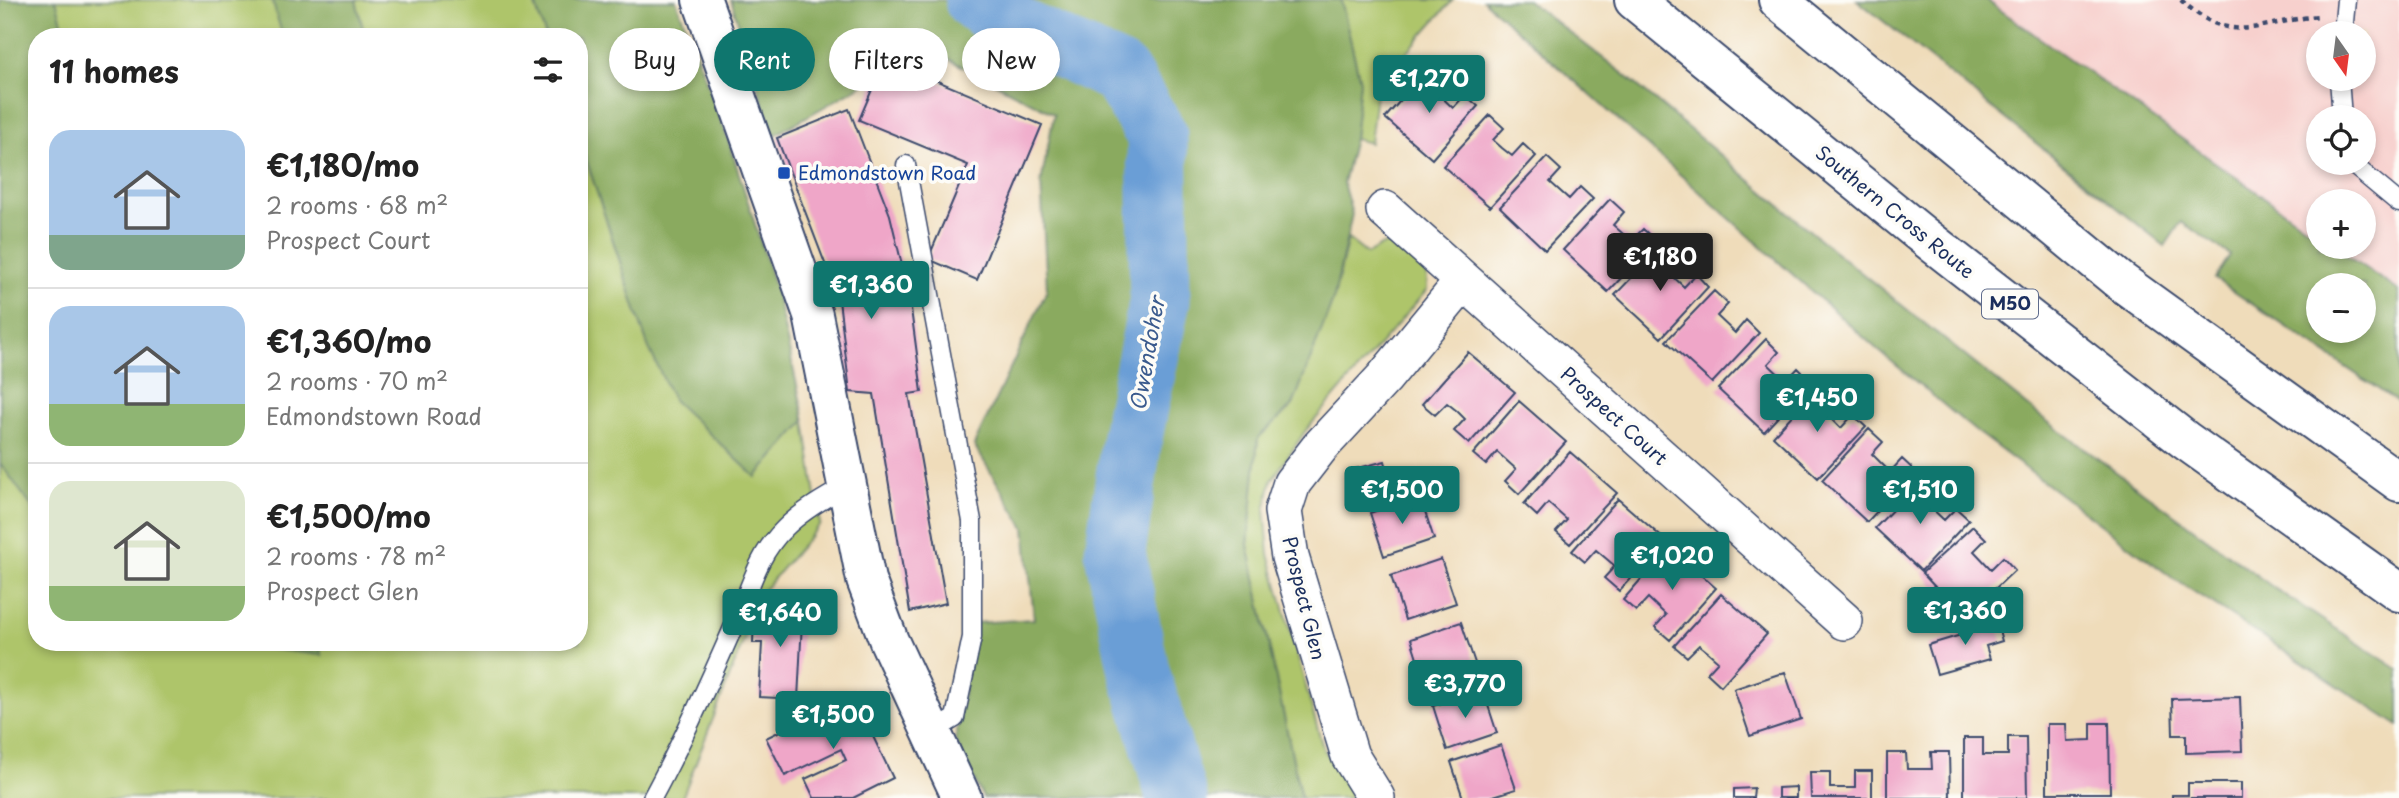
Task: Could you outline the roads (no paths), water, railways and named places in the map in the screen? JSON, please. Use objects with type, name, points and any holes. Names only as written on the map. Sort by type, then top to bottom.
[{"type":"main road","points":[[702,0],[813,315],[866,580],[889,641],[962,798]]},
{"type":"main road","name":"Southern Cross Route","points":[[1634,0],[1921,234],[2185,440],[2399,592]]},
{"type":"main road","points":[[1777,0],[2120,281],[2399,482]]},
{"type":"street","name":"Prospect Court","points":[[1385,211],[1844,621]]},
{"type":"street","name":"Prospect Glen","points":[[1376,798],[1350,756],[1290,557],[1283,511],[1292,483],[1313,456],[1384,378],[1463,282]]},
{"type":"lane","points":[[906,165],[972,521],[972,637],[955,718],[932,732]]},
{"type":"lane","points":[[2365,175],[2399,203]]},
{"type":"lane","points":[[652,798],[701,701],[740,613],[756,567],[784,528],[829,495],[847,486]]},
{"type":"waterway","name":"Owendoher","points":[[975,0],[1005,22],[1120,74],[1157,135],[1160,299],[1132,437],[1115,552],[1139,671],[1177,798]]},
{"type":"place","name":"Edmondstown Road","points":[[784,173]]}]
